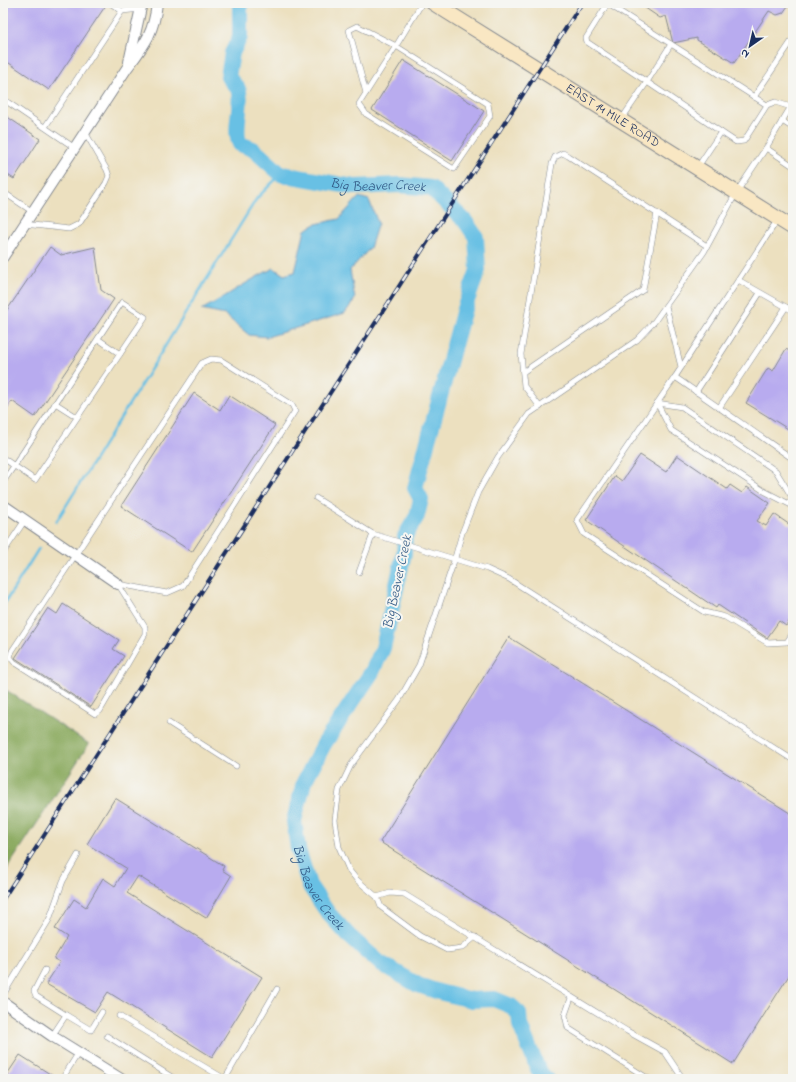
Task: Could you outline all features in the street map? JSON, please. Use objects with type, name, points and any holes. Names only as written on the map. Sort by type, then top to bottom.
[{"type":"main road","name":"EAST 14 MILE ROAD","points":[[433,3],[793,228]]},
{"type":"street","points":[[3,257],[127,68],[149,39],[156,18],[157,3]]},
{"type":"street","points":[[127,68],[141,6]]},
{"type":"street","points":[[3,505],[118,584]]},
{"type":"street","points":[[3,1002],[52,1036],[118,1078]]},
{"type":"lane","points":[[110,3],[122,11]]},
{"type":"lane","points":[[366,93],[349,30],[357,26],[396,46],[488,104],[490,116],[454,169],[366,114],[359,104],[396,46],[422,3]]},
{"type":"lane","points":[[475,937],[462,948],[447,950],[420,936],[381,907],[377,897],[366,889],[349,870],[339,847],[335,820],[339,790],[351,765],[399,700],[414,676],[424,651],[462,533],[478,492],[498,457],[529,414],[540,408],[636,340],[654,322],[708,246],[736,192],[766,148],[792,105],[774,102],[767,105],[744,141],[736,142],[587,42],[586,38],[608,4],[767,105]]},
{"type":"lane","points":[[45,127],[122,11],[141,6]]},
{"type":"lane","points":[[754,97],[793,39]]},
{"type":"lane","points":[[621,121],[671,44]]},
{"type":"lane","points":[[3,99],[75,148]]},
{"type":"lane","points":[[782,121],[793,128]]},
{"type":"lane","points":[[24,224],[69,229],[74,228],[79,224],[109,176],[85,132]]},
{"type":"lane","points":[[697,169],[721,132]]},
{"type":"lane","points":[[766,148],[793,166]]},
{"type":"lane","points":[[540,408],[524,386],[521,354],[552,164],[555,157],[563,153],[708,246]]},
{"type":"lane","points":[[3,192],[33,212]]},
{"type":"lane","points":[[523,372],[643,290],[657,213]]},
{"type":"lane","points":[[779,219],[740,281],[577,520],[584,534],[704,612],[725,616],[768,643],[787,642],[793,633]]},
{"type":"lane","points":[[740,281],[760,293],[771,297],[793,311]]},
{"type":"lane","points":[[696,392],[760,293]]},
{"type":"lane","points":[[3,458],[14,466],[35,480],[145,317],[122,302],[98,339],[55,403],[14,466],[3,482]]},
{"type":"lane","points":[[666,306],[682,367]]},
{"type":"lane","points":[[719,408],[786,307]]},
{"type":"lane","points":[[98,339],[120,354]]},
{"type":"lane","points":[[211,359],[222,360],[292,405],[295,411],[293,417],[183,586],[167,593],[118,584],[145,627],[145,634],[100,711],[95,714],[14,662],[10,657],[12,651],[202,363],[211,359]]},
{"type":"lane","points":[[675,377],[793,460]]},
{"type":"lane","points":[[55,403],[77,417]]},
{"type":"lane","points":[[657,403],[682,407],[776,471],[793,499]]},
{"type":"lane","points":[[657,403],[671,430],[764,492],[793,506]]},
{"type":"lane","points":[[316,498],[373,534],[411,547],[487,569],[509,580],[793,760]]},
{"type":"lane","points":[[3,553],[25,520]]},
{"type":"lane","points":[[358,572],[373,534]]},
{"type":"lane","points":[[169,723],[236,766]]},
{"type":"lane","points":[[3,995],[49,920],[63,881],[78,855]]},
{"type":"lane","points":[[377,897],[390,893],[404,894],[571,998],[664,1052],[683,1079]]},
{"type":"lane","points":[[45,970],[34,992],[36,996],[91,1030],[102,1012]]},
{"type":"lane","points":[[119,1016],[225,1079],[277,989]]},
{"type":"lane","points":[[571,998],[565,1015],[568,1028],[650,1079]]},
{"type":"lane","points":[[52,1036],[66,1015]]},
{"type":"lane","points":[[107,1036],[175,1079]]},
{"type":"lane","points":[[62,1079],[79,1052]]},
{"type":"green space","points":[[3,688],[89,744],[3,875]]},
{"type":"water","points":[[359,197],[369,200],[378,223],[370,248],[350,270],[355,299],[345,313],[267,337],[249,335],[225,315],[201,310],[274,268],[284,275],[295,272],[305,230],[316,224],[339,219]]},
{"type":"building","points":[[3,3],[103,3],[106,5],[49,90],[3,59]]},
{"type":"building","points":[[638,3],[790,3],[783,13],[777,15],[769,11],[734,63],[697,40],[697,38],[673,43],[666,16],[660,18]]},
{"type":"building","points":[[403,60],[484,111],[452,161],[372,110]]},
{"type":"building","points":[[3,114],[40,139],[14,179],[3,172]]},
{"type":"building","points":[[50,247],[61,255],[95,247],[101,290],[114,299],[35,417],[12,401],[3,414],[3,316]]},
{"type":"building","points":[[786,349],[793,353],[793,432],[746,403],[768,368],[773,371]]},
{"type":"building","points":[[194,393],[220,410],[229,395],[275,425],[192,552],[121,506]]},
{"type":"building","points":[[640,455],[666,472],[677,455],[727,489],[730,485],[742,493],[747,487],[770,503],[757,521],[766,526],[774,514],[793,527],[793,615],[786,626],[779,621],[767,638],[718,605],[716,608],[586,520],[615,476],[622,481]]},
{"type":"building","points":[[63,604],[119,640],[113,649],[124,656],[91,707],[15,658],[48,608],[57,614]]},
{"type":"building","points":[[509,637],[793,815],[793,969],[733,1064],[380,842]]},
{"type":"building","points":[[115,798],[224,866],[222,870],[231,876],[206,918],[138,876],[127,893],[262,977],[212,1057],[108,992],[95,1012],[46,984],[60,962],[54,959],[67,937],[55,929],[74,899],[86,907],[103,878],[115,886],[126,868],[87,844]]},
{"type":"building","points":[[20,1055],[58,1079],[3,1079],[3,1074],[6,1076]]},
{"type":"waterway","name":"Big Beaver Creek","points":[[240,3],[240,37],[232,53],[228,77],[237,87],[239,93],[240,99],[237,131],[240,144],[253,149],[281,174],[354,187],[400,185],[431,188],[465,221],[476,237],[478,270],[464,309],[415,488],[421,499],[417,516],[405,536],[404,553],[383,648],[372,672],[324,744],[304,782],[294,821],[298,849],[309,885],[328,913],[349,936],[380,963],[418,985],[471,1000],[494,999],[511,1006],[519,1013],[520,1025],[540,1074],[547,1079]]},
{"type":"waterway","points":[[56,522],[257,198],[281,174]]},
{"type":"waterway","points":[[3,606],[39,548]]},
{"type":"waterway","name":"Big Beaver Creek","points":[[539,1079],[540,1074]]},
{"type":"railway","points":[[3,899],[582,3]]}]
